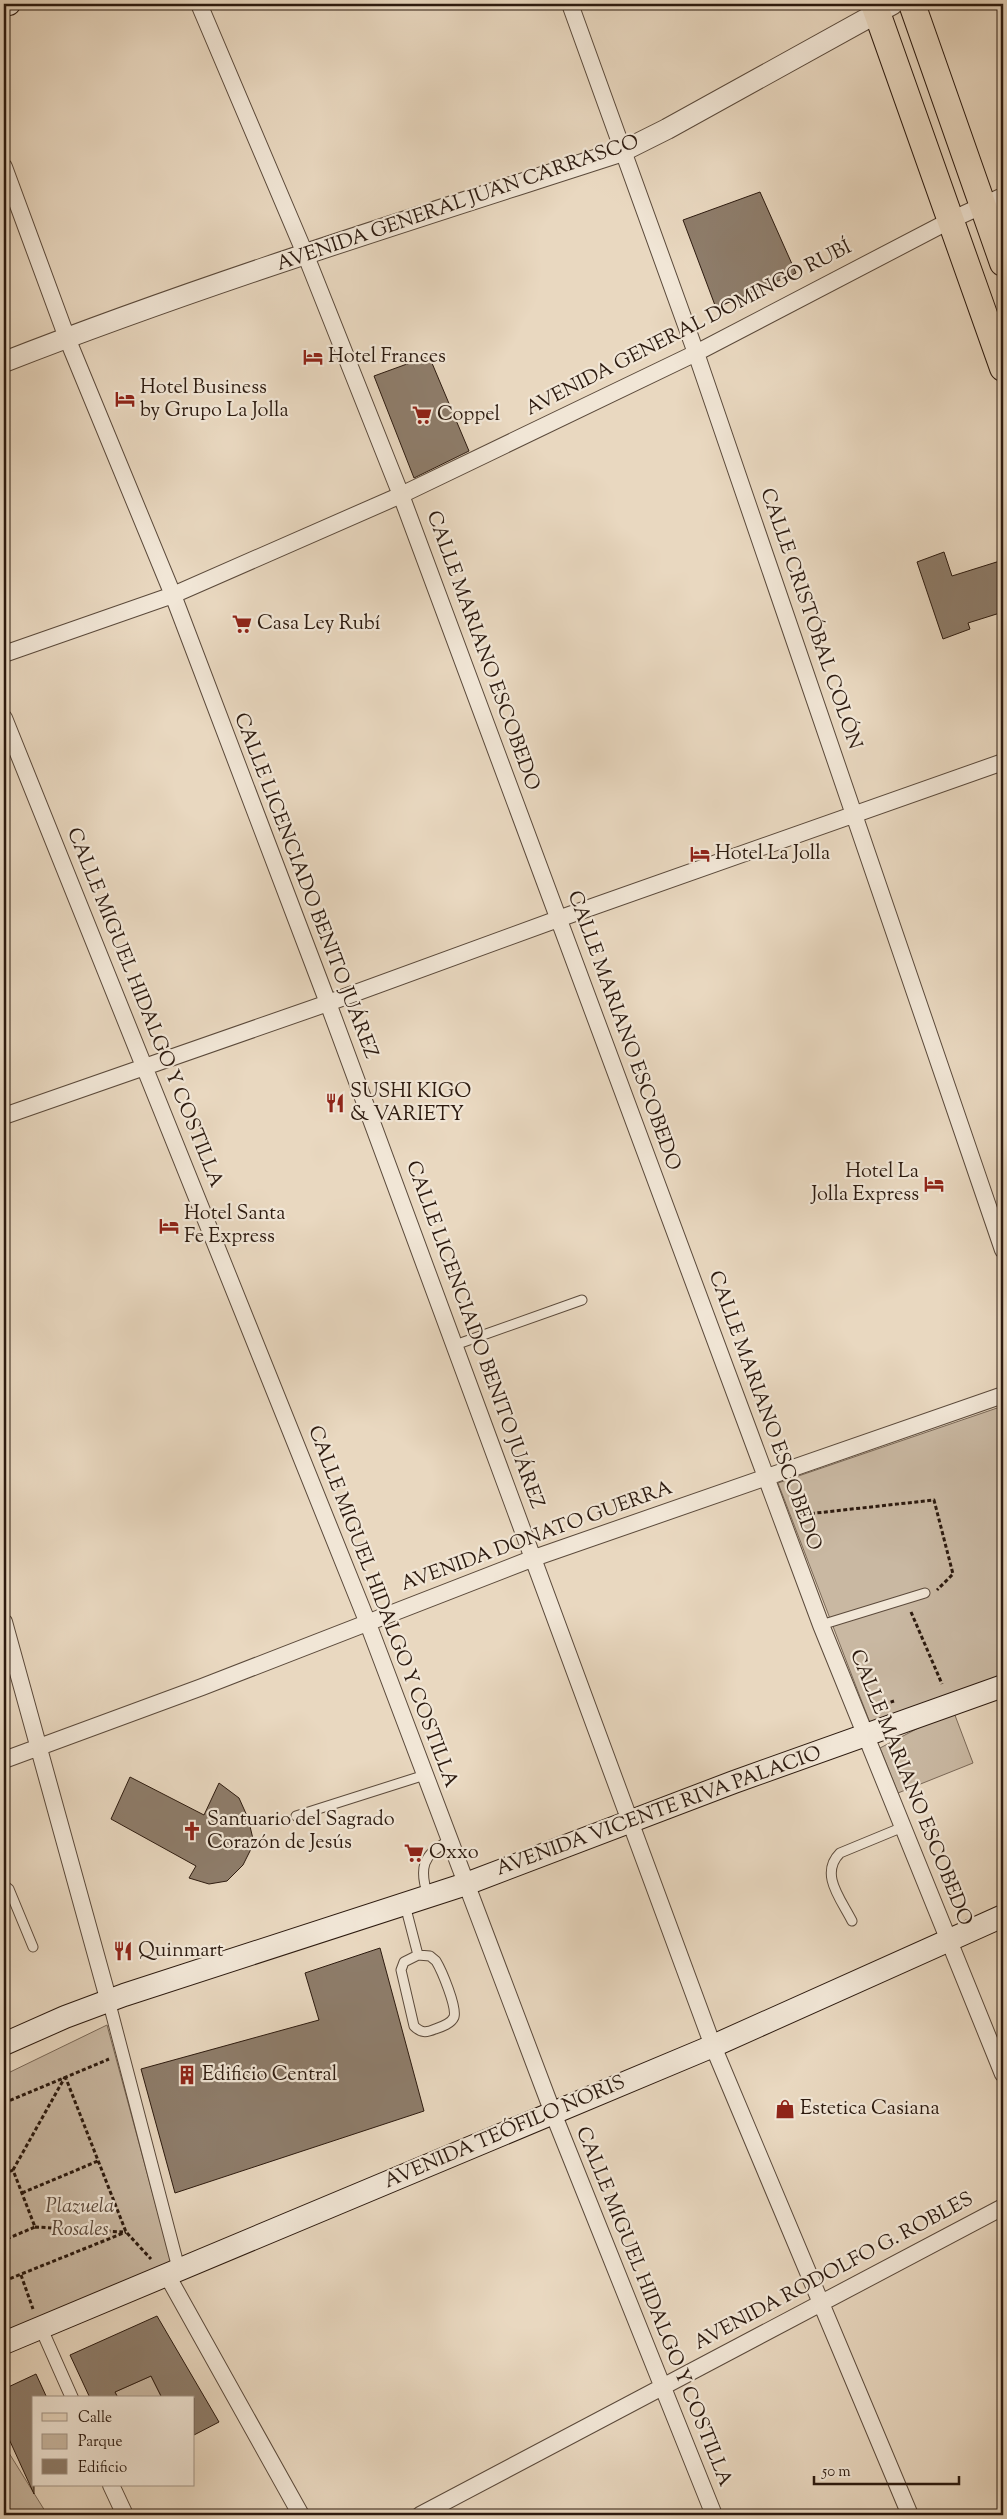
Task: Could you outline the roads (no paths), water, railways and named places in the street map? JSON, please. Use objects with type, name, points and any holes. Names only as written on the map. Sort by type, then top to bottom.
[{"type":"main road","points":[[4,5],[9,4]]},
{"type":"main road","points":[[912,4],[993,200],[1003,263]]},
{"type":"main road","points":[[881,7],[951,220],[1003,368]]},
{"type":"main road","name":"AVENIDA VICENTE RIVA PALACIO","points":[[4,2044],[65,2017],[209,1966],[466,1884],[734,1782],[1003,1686]]},
{"type":"main road","name":"AVENIDA TEÓFILO NORIS","points":[[4,2344],[713,2046],[1003,1916]]},
{"type":"street","name":"CALLE MARIANO ESCOBEDO","points":[[199,4],[306,256],[401,494],[821,1625],[1003,2074]]},
{"type":"street","name":"CALLE CRISTÓBAL COLÓN","points":[[570,4],[696,353],[1003,1250]]},
{"type":"street","name":"AVENIDA GENERAL JUAN CARRASCO","points":[[4,362],[67,338],[306,256],[623,150],[667,129],[881,7]]},
{"type":"street","name":"CALLE LICENCIADO BENITO JUÁREZ","points":[[4,168],[67,338],[173,595],[328,1003],[534,1558],[629,1823],[713,2046],[910,2515]]},
{"type":"street","name":"AVENIDA GENERAL DOMINGO RUBÍ","points":[[4,654],[173,595],[401,494],[696,353],[993,200]]},
{"type":"street","name":"CALLE MIGUEL HIDALGO Y COSTILLA","points":[[4,718],[367,1621],[553,2113],[714,2515]]},
{"type":"street","points":[[4,1116],[145,1065],[328,1003],[558,919],[1003,762]]},
{"type":"street","name":"AVENIDA DONATO GUERRA","points":[[4,1760],[202,1687],[367,1621],[534,1558],[1003,1395]]},
{"type":"street","points":[[4,1622],[37,1748],[109,2002],[173,2272],[301,2515]]},
{"type":"street","name":"AVENIDA RODOLFO G. ROBLES","points":[[420,2515],[1003,2207]]},
{"type":"street","points":[[41,2328],[71,2396]]},
{"type":"street","points":[[111,2486],[125,2515]]},
{"type":"lane","points":[[455,1345],[582,1300]]},
{"type":"lane","points":[[821,1625],[929,1593]]},
{"type":"lane","points":[[296,1816],[425,1775]]},
{"type":"lane","points":[[852,1921],[832,1881],[830,1868],[832,1860],[840,1853],[903,1827]]},
{"type":"lane","points":[[428,1896],[423,1880],[426,1860],[432,1851],[449,1841]]},
{"type":"lane","points":[[4,1885],[9,1889],[33,1947]]},
{"type":"lane","points":[[405,1904],[418,1955]]},
{"type":"lane","points":[[418,1955],[430,1956],[436,1961],[454,2008],[454,2017],[448,2024],[426,2032],[419,2031],[414,2026],[402,1976],[404,1962],[418,1955]]},
{"type":"place","name":"Hotel Frances","points":[[313,357]]},
{"type":"place","name":"Hotel Business by Grupo La Jolla","points":[[125,399]]},
{"type":"place","name":"Coppel","points":[[422,415]]},
{"type":"place","name":"Casa Ley Rubí","points":[[242,624]]},
{"type":"place","name":"Hotel La Jolla","points":[[700,854]]},
{"type":"place","name":"SUSHI KIGO & VARIETY","points":[[335,1103]]},
{"type":"place","name":"Hotel La Jolla Express","points":[[934,1184]]},
{"type":"place","name":"Hotel Santa Fe Express","points":[[169,1226]]},
{"type":"place","name":"Santuario del Sagrado Corazón de Jesús","points":[[192,1831]]},
{"type":"place","name":"Oxxo","points":[[414,1853]]},
{"type":"place","name":"Quinmart","points":[[123,1951]]},
{"type":"place","name":"Edificio Central","points":[[187,2075]]},
{"type":"place","name":"Estetica Casiana","points":[[785,2109]]},
{"type":"park label","name":"Plazuela Rosales","points":[[80,2218]]}]
